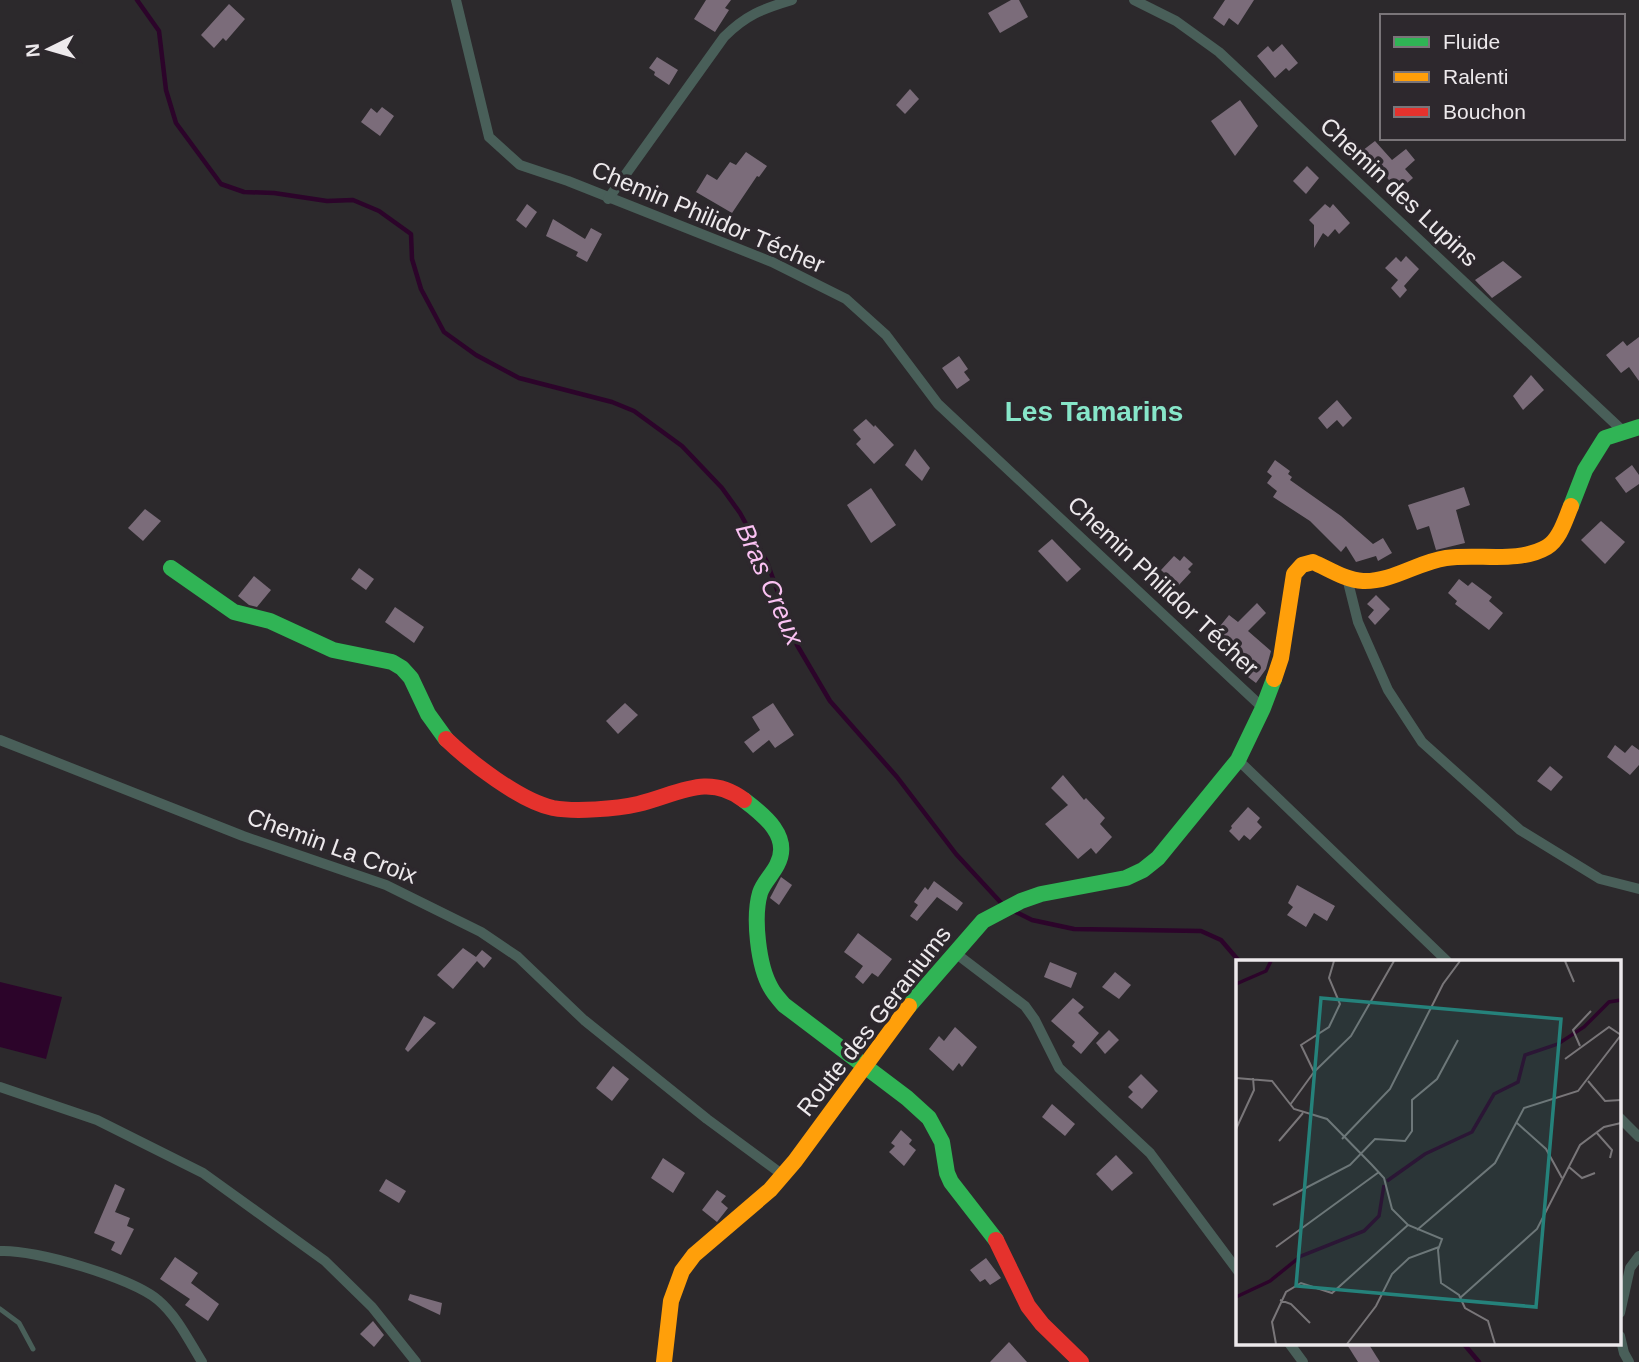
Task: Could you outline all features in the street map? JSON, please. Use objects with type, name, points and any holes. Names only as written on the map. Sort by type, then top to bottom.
[{"type":"street","name":"Chemin Philidor Técher","points":[[456,0],[489,137],[520,165],[568,181],[772,262],[846,299],[886,335],[938,404],[1263,708]]},
{"type":"street","points":[[608,199],[724,37],[741,20],[758,10],[792,0]]},
{"type":"street","name":"Chemin des Lupins","points":[[1134,0],[1176,20],[1219,52],[1631,430]]},
{"type":"street","name":"Route des Geraniums","points":[[664,1362],[671,1301],[682,1271],[694,1255],[770,1191],[918,993],[983,921],[1041,894],[1126,878],[1143,870],[1158,858],[1238,760],[1263,708],[1281,658],[1297,569],[1313,562],[1347,578],[1364,581],[1381,579],[1445,558],[1524,555],[1548,547],[1560,533],[1585,470],[1605,438],[1631,430]]},
{"type":"street","points":[[171,568],[234,612],[270,621],[333,650],[392,662],[402,667],[411,678],[428,714],[443,737],[465,758],[531,800],[554,808],[610,809],[638,804],[699,786],[719,786],[731,790],[768,818],[779,838],[781,850],[778,863],[761,889],[757,908],[757,932],[765,976],[771,989],[784,1005],[907,1098],[929,1118],[942,1142],[951,1182],[998,1242],[1028,1306],[1042,1324],[1081,1362]]},
{"type":"street","points":[[1347,578],[1358,622],[1388,690],[1422,742],[1520,830],[1600,879],[1639,889]]},
{"type":"street","name":"Chemin La Croix","points":[[0,740],[243,836],[386,885],[481,932],[518,957],[584,1020],[707,1119],[783,1175]]},
{"type":"street","points":[[1238,760],[1446,960]]},
{"type":"street","points":[[954,953],[1025,1006],[1035,1020],[1052,1058],[1066,1078],[1150,1153],[1236,1268]]},
{"type":"street","points":[[0,1087],[97,1119],[203,1173],[326,1261],[372,1307],[416,1362]]},
{"type":"street","points":[[1622,1120],[1639,1137]]},
{"type":"street","points":[[0,1251],[28,1252],[126,1281],[144,1289],[160,1301],[177,1321],[202,1362]]},
{"type":"street","points":[[1622,1304],[1630,1268],[1639,1256]]},
{"type":"street","points":[[1290,1344],[1303,1362]]},
{"type":"street","points":[[1622,1344],[1629,1362]]},
{"type":"lane","points":[[0,1309],[19,1323],[33,1349]]},
{"type":"shaded area","points":[[0,982],[62,997],[46,1059],[0,1047]]},
{"type":"building","points":[[706,0],[731,0],[725,8],[729,10],[715,32],[694,19]]},
{"type":"building","points":[[1011,0],[1019,0],[1028,17],[1000,33],[988,13]]},
{"type":"building","points":[[1225,0],[1254,0],[1238,25],[1229,18],[1224,26],[1213,18]]},
{"type":"building","points":[[229,4],[245,19],[226,41],[223,38],[214,48],[201,35]]},
{"type":"building","points":[[1282,44],[1298,63],[1289,71],[1286,68],[1275,78],[1257,56],[1268,46],[1273,52]]},
{"type":"building","points":[[657,57],[678,70],[669,85],[649,68]]},
{"type":"building","points":[[910,89],[919,99],[905,114],[896,105]]},
{"type":"building","points":[[1240,100],[1258,126],[1235,156],[1211,121]]},
{"type":"building","points":[[382,107],[394,116],[380,136],[361,122],[371,108],[377,113]]},
{"type":"building","points":[[1375,141],[1392,160],[1406,149],[1415,160],[1405,169],[1413,178],[1398,191],[1384,174],[1376,181],[1358,154]]},
{"type":"building","points":[[746,152],[767,166],[732,213],[696,192],[707,174],[717,180],[730,162],[736,165]]},
{"type":"building","points":[[1307,166],[1319,178],[1306,194],[1293,181]]},
{"type":"building","points":[[527,204],[537,212],[526,228],[516,220]]},
{"type":"building","points":[[1325,204],[1330,208],[1333,204],[1350,223],[1339,234],[1335,229],[1328,237],[1323,233],[1314,248],[1314,225],[1309,220]]},
{"type":"building","points":[[553,219],[585,239],[591,228],[602,234],[587,262],[576,256],[578,252],[546,236]]},
{"type":"building","points":[[1406,256],[1419,269],[1404,286],[1407,290],[1400,298],[1391,288],[1398,280],[1385,268],[1396,257],[1401,262]]},
{"type":"building","points":[[1503,261],[1522,277],[1492,298],[1475,280]]},
{"type":"building","points":[[1639,337],[1639,381],[1629,367],[1621,373],[1606,355],[1623,341],[1627,346]]},
{"type":"building","points":[[959,356],[968,369],[964,372],[970,380],[957,389],[942,368]]},
{"type":"building","points":[[1531,375],[1544,390],[1523,410],[1513,396]]},
{"type":"building","points":[[1337,400],[1352,418],[1343,427],[1337,420],[1327,429],[1318,418]]},
{"type":"building","points":[[866,419],[894,445],[874,464],[856,444],[861,439],[853,430]]},
{"type":"building","points":[[915,449],[930,468],[922,481],[905,465]]},
{"type":"building","points":[[1275,460],[1290,471],[1290,480],[1341,516],[1373,544],[1383,538],[1392,553],[1378,561],[1376,556],[1356,562],[1346,546],[1341,552],[1310,521],[1273,497],[1277,491],[1267,483],[1272,476],[1267,472]]},
{"type":"building","points":[[1632,465],[1639,475],[1639,484],[1626,493],[1615,478]]},
{"type":"building","points":[[1464,487],[1470,505],[1456,510],[1465,543],[1436,550],[1429,526],[1417,530],[1408,505]]},
{"type":"building","points":[[871,488],[896,525],[871,543],[847,505]]},
{"type":"building","points":[[145,509],[161,521],[143,541],[128,528]]},
{"type":"building","points":[[1601,521],[1625,542],[1605,564],[1581,540]]},
{"type":"building","points":[[1052,539],[1081,569],[1067,582],[1038,551]]},
{"type":"building","points":[[1174,556],[1180,561],[1184,556],[1193,564],[1188,569],[1191,572],[1178,586],[1161,570]]},
{"type":"building","points":[[359,568],[374,579],[366,590],[351,579]]},
{"type":"building","points":[[254,576],[271,590],[257,607],[249,605],[238,596]]},
{"type":"building","points":[[1459,579],[1468,586],[1472,582],[1492,597],[1489,601],[1503,613],[1489,630],[1455,604],[1457,601],[1448,593]]},
{"type":"building","points":[[1376,595],[1390,609],[1375,625],[1368,617],[1374,610],[1367,604]]},
{"type":"building","points":[[1257,603],[1266,613],[1248,631],[1271,651],[1266,669],[1256,683],[1240,671],[1242,669],[1212,636],[1229,615],[1238,622]]},
{"type":"building","points":[[395,607],[424,627],[414,643],[385,622]]},
{"type":"building","points":[[625,703],[638,715],[618,734],[606,721]]},
{"type":"building","points":[[773,703],[794,735],[775,748],[769,740],[753,753],[744,742],[760,730],[752,717]]},
{"type":"building","points":[[1615,745],[1625,753],[1632,745],[1639,750],[1639,765],[1630,775],[1607,757]]},
{"type":"building","points":[[1550,766],[1563,777],[1551,791],[1537,781]]},
{"type":"building","points":[[1063,775],[1084,800],[1086,798],[1105,818],[1100,824],[1112,837],[1096,854],[1091,848],[1078,859],[1045,824],[1068,805],[1051,788]]},
{"type":"building","points":[[1248,807],[1260,818],[1257,822],[1262,827],[1250,840],[1244,835],[1239,841],[1229,831]]},
{"type":"building","points":[[781,877],[792,885],[779,905],[770,898]]},
{"type":"building","points":[[934,881],[963,903],[957,911],[937,897],[917,921],[910,916],[918,905],[914,902],[925,887],[928,890]]},
{"type":"building","points":[[1297,885],[1335,906],[1327,921],[1314,913],[1306,927],[1287,915],[1293,907],[1288,903]]},
{"type":"building","points":[[858,933],[892,959],[878,977],[872,973],[863,984],[855,977],[863,966],[844,952]]},
{"type":"building","points":[[463,948],[476,957],[482,950],[492,958],[484,968],[477,961],[453,989],[437,975]]},
{"type":"building","points":[[1050,962],[1077,973],[1071,988],[1044,977]]},
{"type":"building","points":[[1115,972],[1131,985],[1119,999],[1102,987]]},
{"type":"building","points":[[1073,998],[1084,1007],[1078,1013],[1099,1033],[1081,1054],[1072,1046],[1075,1042],[1051,1021]]},
{"type":"building","points":[[424,1016],[436,1023],[408,1052],[405,1049]]},
{"type":"building","points":[[955,1027],[977,1047],[962,1067],[959,1063],[953,1071],[929,1049],[939,1036],[944,1041]]},
{"type":"building","points":[[1109,1030],[1119,1040],[1105,1054],[1096,1043]]},
{"type":"building","points":[[613,1066],[629,1079],[612,1101],[596,1088]]},
{"type":"building","points":[[1141,1074],[1158,1091],[1142,1109],[1128,1097],[1133,1092],[1128,1087]]},
{"type":"building","points":[[1052,1104],[1075,1124],[1065,1136],[1042,1117]]},
{"type":"building","points":[[901,1130],[912,1140],[909,1144],[916,1150],[904,1166],[889,1152],[895,1146],[891,1143]]},
{"type":"building","points":[[1116,1155],[1133,1173],[1112,1191],[1096,1174]]},
{"type":"building","points":[[663,1158],[685,1173],[673,1193],[651,1178]]},
{"type":"building","points":[[386,1179],[406,1191],[399,1203],[379,1191]]},
{"type":"building","points":[[115,1184],[125,1189],[115,1212],[130,1218],[127,1226],[134,1229],[121,1255],[111,1250],[115,1242],[94,1233]]},
{"type":"building","points":[[717,1190],[726,1196],[721,1202],[728,1208],[717,1222],[702,1210]]},
{"type":"building","points":[[175,1257],[198,1273],[191,1283],[219,1304],[208,1321],[185,1305],[190,1299],[160,1279]]},
{"type":"building","points":[[986,1258],[1001,1278],[990,1285],[985,1279],[980,1282],[970,1270]]},
{"type":"building","points":[[410,1294],[442,1303],[440,1315],[408,1300]]},
{"type":"building","points":[[373,1321],[384,1335],[374,1347],[360,1334]]},
{"type":"building","points":[[1009,1342],[1027,1362],[990,1362]]},
{"type":"building","points":[[1347,1344],[1369,1344],[1380,1362],[1358,1362]]},
{"type":"waterway","name":"Bras Creux","points":[[137,0],[159,31],[166,90],[176,123],[221,184],[244,192],[274,193],[327,201],[353,200],[379,211],[411,234],[412,259],[421,289],[444,332],[476,355],[519,378],[612,402],[634,411],[682,446],[722,488],[740,513],[767,562],[797,645],[830,701],[897,777],[956,854],[1004,906]]},
{"type":"waterway","name":"Bras Creux","points":[[1012,910],[1032,920],[1074,929],[1201,931],[1221,940],[1238,960]]},
{"type":"waterway","name":"Bras Creux","points":[[1464,1344],[1479,1362]]},
{"type":"traffic: fast","points":[[1571,506],[1585,470],[1605,438],[1639,427]]},
{"type":"traffic: fast","points":[[171,568],[234,612],[270,621],[333,650],[392,662],[402,668],[411,678],[428,714],[446,739]]},
{"type":"traffic: fast","points":[[909,1006],[983,921],[1041,894],[1126,878],[1143,870],[1158,858],[1238,760],[1274,679]]},
{"type":"traffic: fast","points":[[744,800],[774,828],[781,845],[777,865],[760,893],[757,915],[760,955],[772,990],[784,1005],[907,1098],[929,1118],[942,1142],[951,1182],[996,1240]]},
{"type":"traffic: slow","points":[[1274,679],[1281,658],[1294,574],[1302,565],[1313,562],[1343,576],[1363,581],[1395,575],[1446,558],[1523,555],[1552,544],[1562,529],[1571,506]]},
{"type":"traffic: slow","points":[[664,1362],[671,1301],[682,1271],[694,1255],[770,1190],[795,1161],[909,1006]]},
{"type":"traffic: jam","points":[[446,739],[468,759],[511,789],[553,808],[584,810],[619,807],[704,787],[730,792],[744,800]]},
{"type":"traffic: jam","points":[[996,1240],[1028,1306],[1042,1324],[1081,1362]]},
{"type":"district","name":"Les Tamarins","points":[[1094,411]]}]
